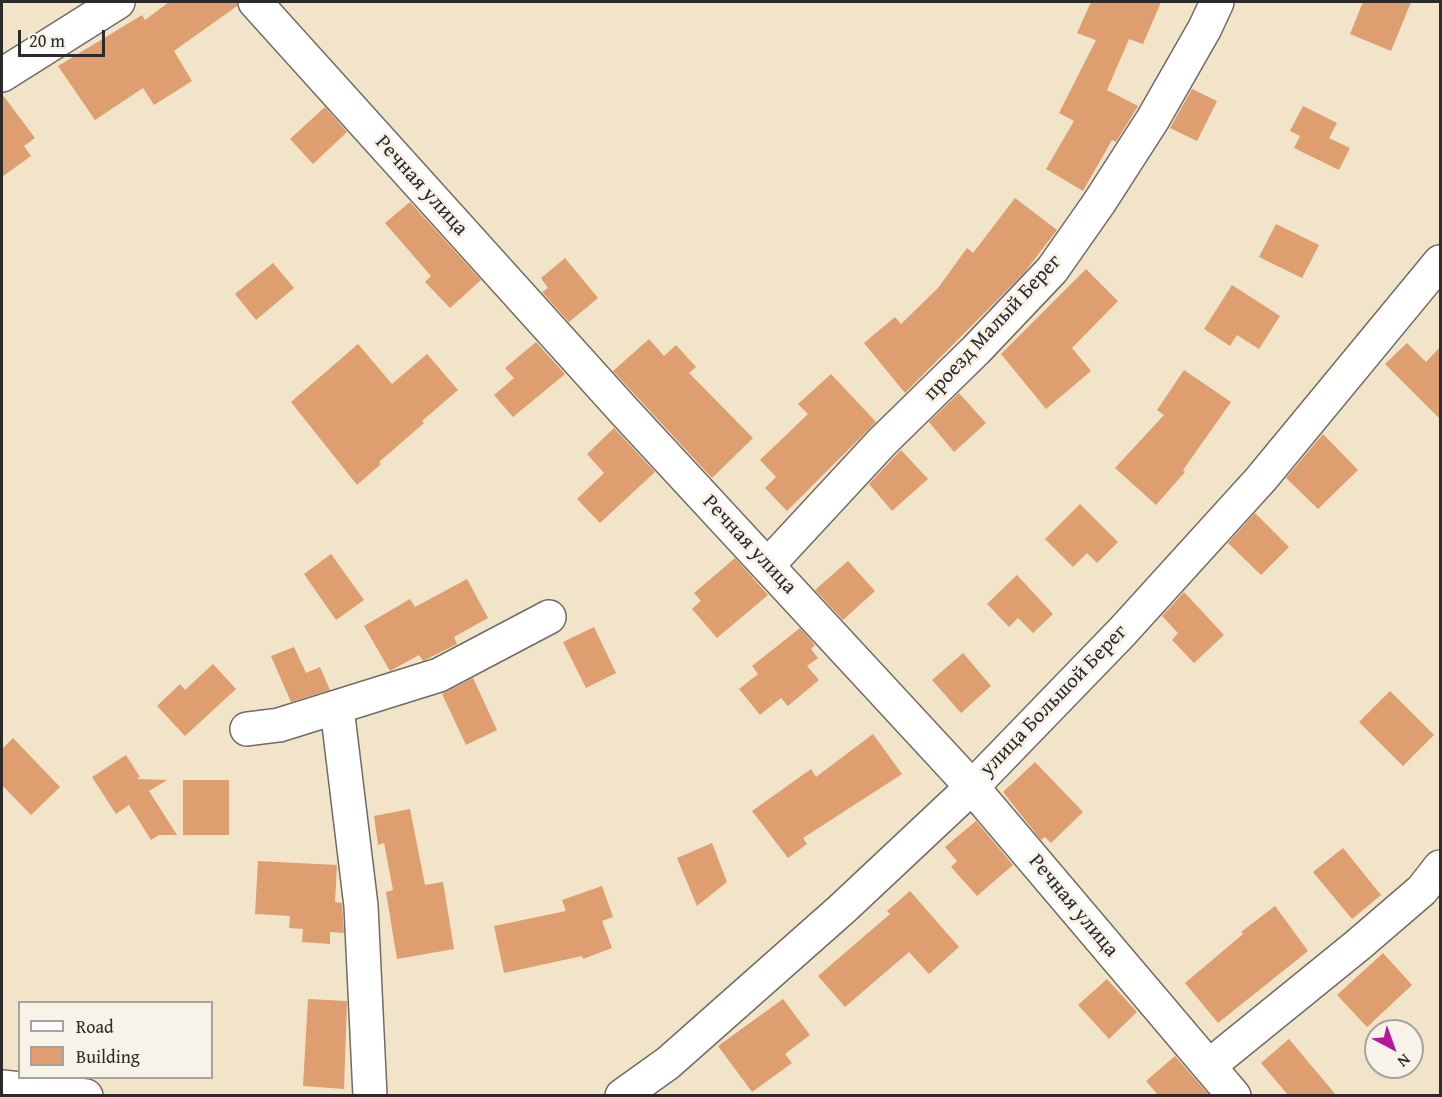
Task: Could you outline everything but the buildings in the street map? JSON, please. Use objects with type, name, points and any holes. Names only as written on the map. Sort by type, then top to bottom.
[{"type":"street","points":[[2,75],[118,2]]},
{"type":"street","name":"Речная улица","points":[[255,2],[617,403],[972,787],[1234,1095]]},
{"type":"street","name":"проезд Малый Берег","points":[[768,565],[882,442],[976,350],[1052,270],[1099,203],[1153,119],[1205,28],[1217,2]]},
{"type":"street","name":"улица Большой Берег","points":[[622,1095],[686,1047],[842,909],[972,787],[1122,632],[1261,479],[1440,262]]},
{"type":"street","points":[[247,729],[279,725],[439,675],[549,617]]},
{"type":"street","points":[[337,708],[361,906],[370,1095]]},
{"type":"street","points":[[1209,1066],[1366,939],[1422,890],[1440,867]]},
{"type":"street","points":[[2,1087],[86,1095]]}]
